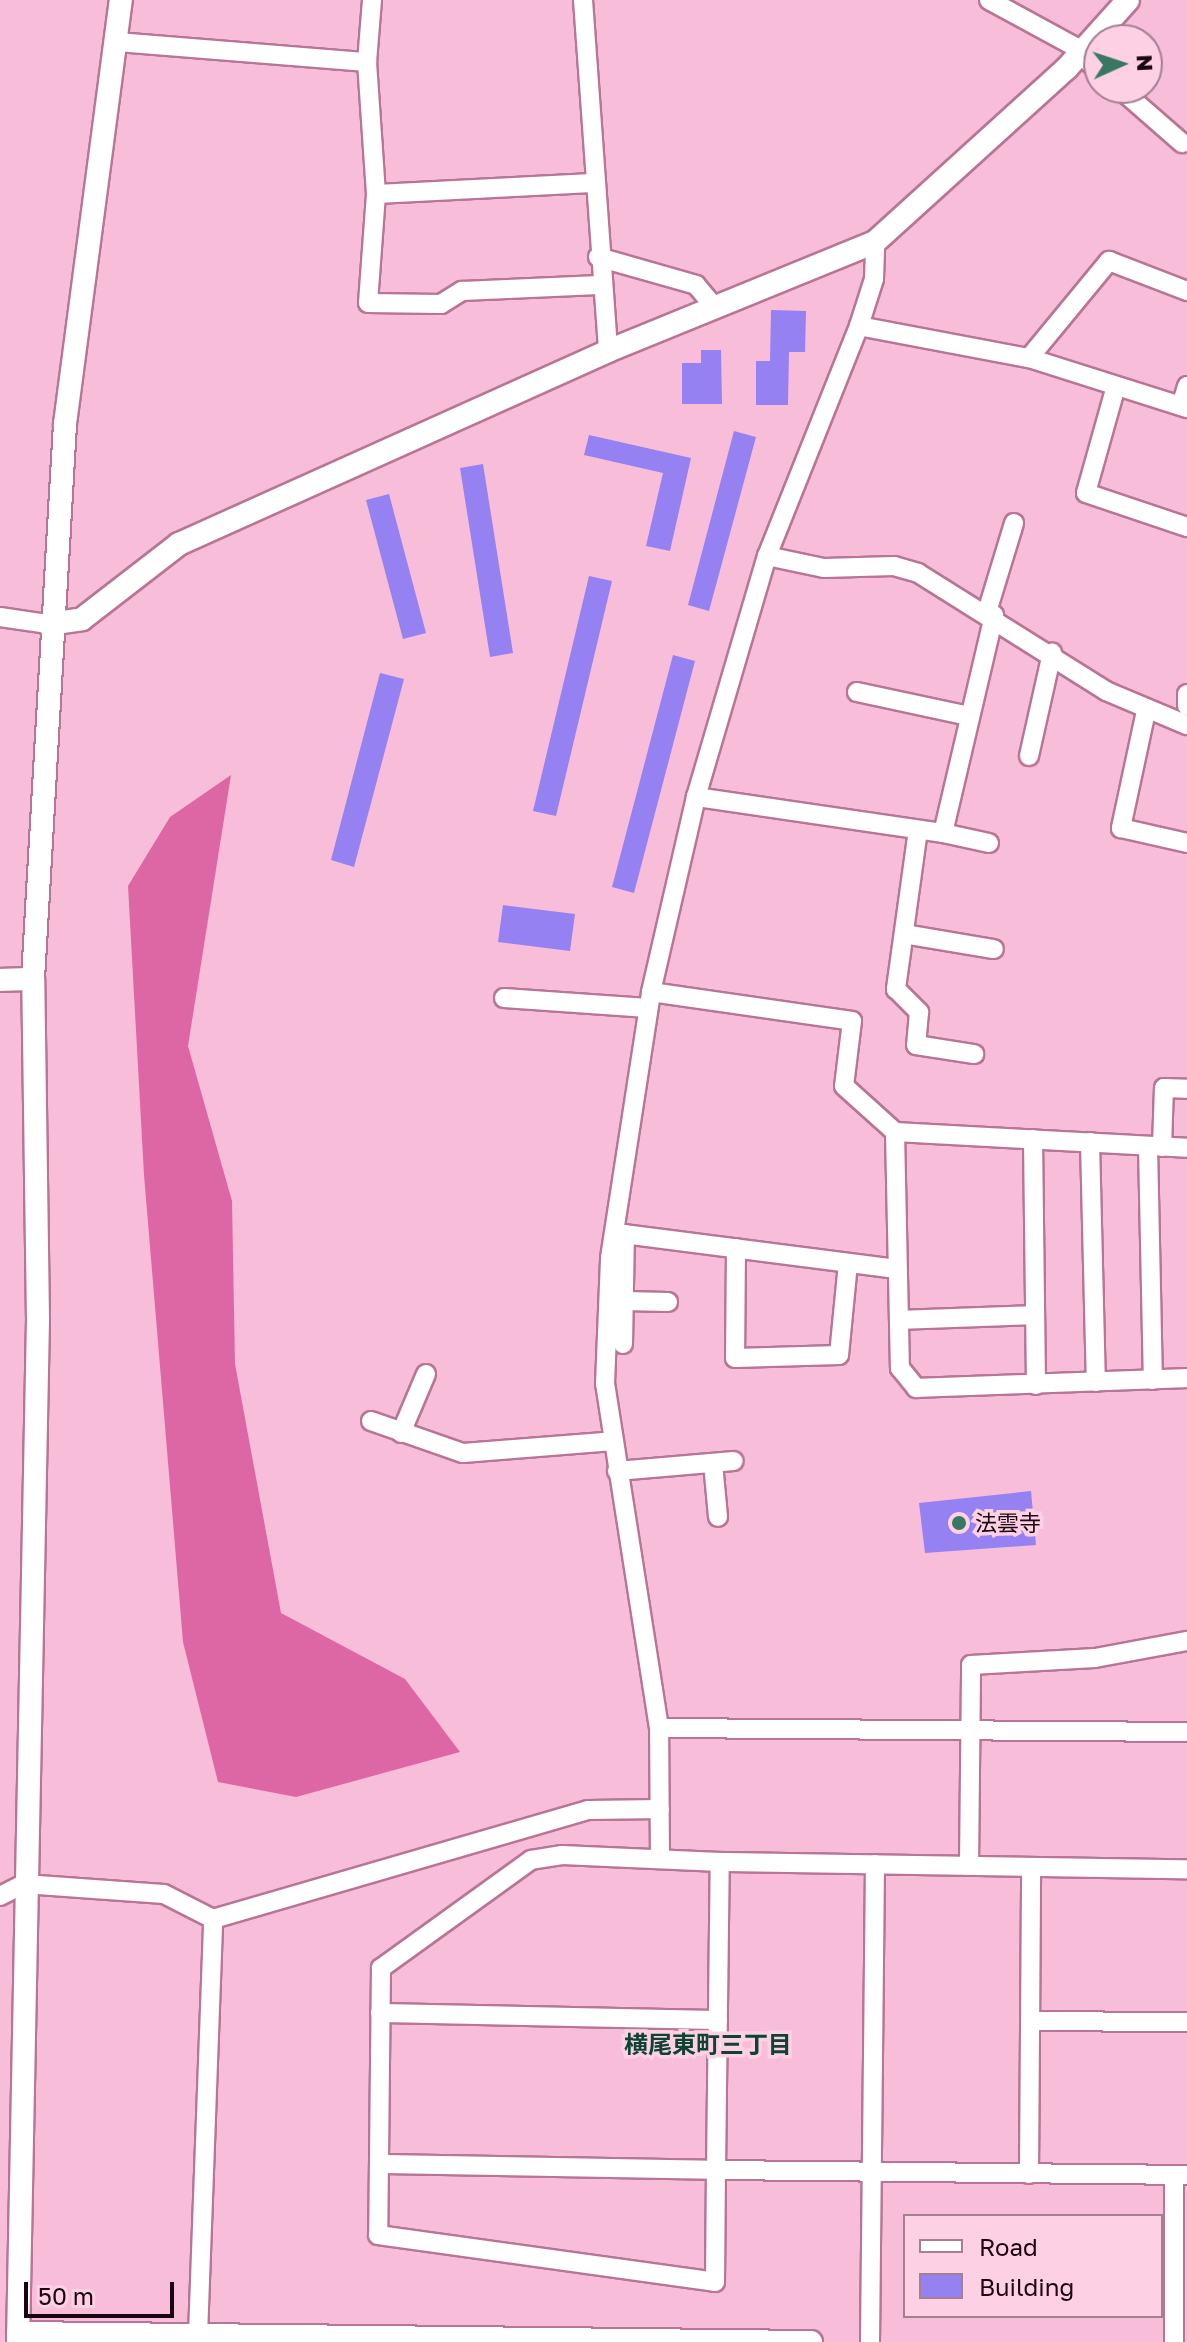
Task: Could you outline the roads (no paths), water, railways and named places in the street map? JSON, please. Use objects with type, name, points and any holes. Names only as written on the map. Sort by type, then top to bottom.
[{"type":"street","points":[[121,0],[65,424],[48,624],[33,979],[38,1320],[24,1884],[18,2337],[198,2335],[811,2342]]},
{"type":"street","points":[[372,0],[367,62],[376,194],[368,303],[441,304],[462,291],[599,285]]},
{"type":"street","points":[[583,0],[599,285],[608,351]]},
{"type":"street","points":[[989,0],[1082,53]]},
{"type":"street","points":[[0,617],[48,624],[82,619],[179,544],[608,351],[875,242],[1082,53],[1128,0]]},
{"type":"street","points":[[117,42],[367,62]]},
{"type":"street","points":[[1137,104],[1182,143]]},
{"type":"street","points":[[376,194],[593,183]]},
{"type":"street","points":[[660,1859],[659,1728],[605,1384],[606,1289],[621,1233],[650,1000],[696,797],[767,556],[859,326],[874,279],[875,242]]},
{"type":"street","points":[[598,257],[696,285],[715,308]]},
{"type":"street","points":[[1029,358],[1109,261],[1187,291]]},
{"type":"street","points":[[859,326],[1029,358],[1184,407],[1187,386]]},
{"type":"street","points":[[1116,386],[1086,493],[1187,527]]},
{"type":"street","points":[[943,833],[1014,523]]},
{"type":"street","points":[[767,556],[824,568],[894,566],[991,614],[1146,711],[1187,725]]},
{"type":"street","points":[[1029,756],[1052,653]]},
{"type":"street","points":[[857,692],[969,716]]},
{"type":"street","points":[[1187,694],[1187,706]]},
{"type":"street","points":[[1146,711],[1121,828],[1187,843]]},
{"type":"street","points":[[696,797],[943,833],[989,843]]},
{"type":"street","points":[[918,830],[896,989],[919,1012],[916,1045],[974,1054]]},
{"type":"street","points":[[904,934],[994,949]]},
{"type":"street","points":[[0,980],[33,979]]},
{"type":"street","points":[[504,998],[650,1000],[852,1021],[844,1086],[895,1132],[1187,1148]]},
{"type":"street","points":[[1153,1380],[1155,1146],[1164,1088],[1187,1089]]},
{"type":"street","points":[[895,1132],[900,1368],[916,1388],[1187,1378]]},
{"type":"street","points":[[1033,1139],[1036,1385]]},
{"type":"street","points":[[1090,1142],[1096,1382]]},
{"type":"street","points":[[621,1233],[897,1269]]},
{"type":"street","points":[[621,1233],[623,1344]]},
{"type":"street","points":[[736,1248],[735,1358],[839,1355],[848,1263]]},
{"type":"street","points":[[624,1301],[668,1302]]},
{"type":"street","points":[[899,1320],[1035,1315]]},
{"type":"street","points":[[401,1433],[426,1374]]},
{"type":"street","points":[[371,1421],[463,1453],[614,1441]]},
{"type":"street","points":[[617,1471],[734,1461]]},
{"type":"street","points":[[713,1463],[718,1517]]},
{"type":"street","points":[[969,1866],[971,1665],[1095,1658],[1187,1641]]},
{"type":"street","points":[[659,1728],[1187,1732]]},
{"type":"street","points":[[0,1896],[24,1884],[164,1894],[213,1919],[589,1810],[660,1809]]},
{"type":"street","points":[[720,1862],[715,2282],[378,2235],[381,1968],[531,1860],[660,1859],[1187,1869]]},
{"type":"street","points":[[870,2342],[875,1864]]},
{"type":"street","points":[[1029,2174],[1031,1867]]},
{"type":"street","points":[[198,2335],[213,1919]]},
{"type":"street","points":[[380,2013],[718,2020]]},
{"type":"street","points":[[1030,2021],[1187,2022]]},
{"type":"street","points":[[379,2164],[1180,2175],[1174,2342]]},
{"type":"place","name":"法雲寺","points":[[959,1523]]},
{"type":"district","name":"横尾東町三丁目","points":[[708,2044]]}]
